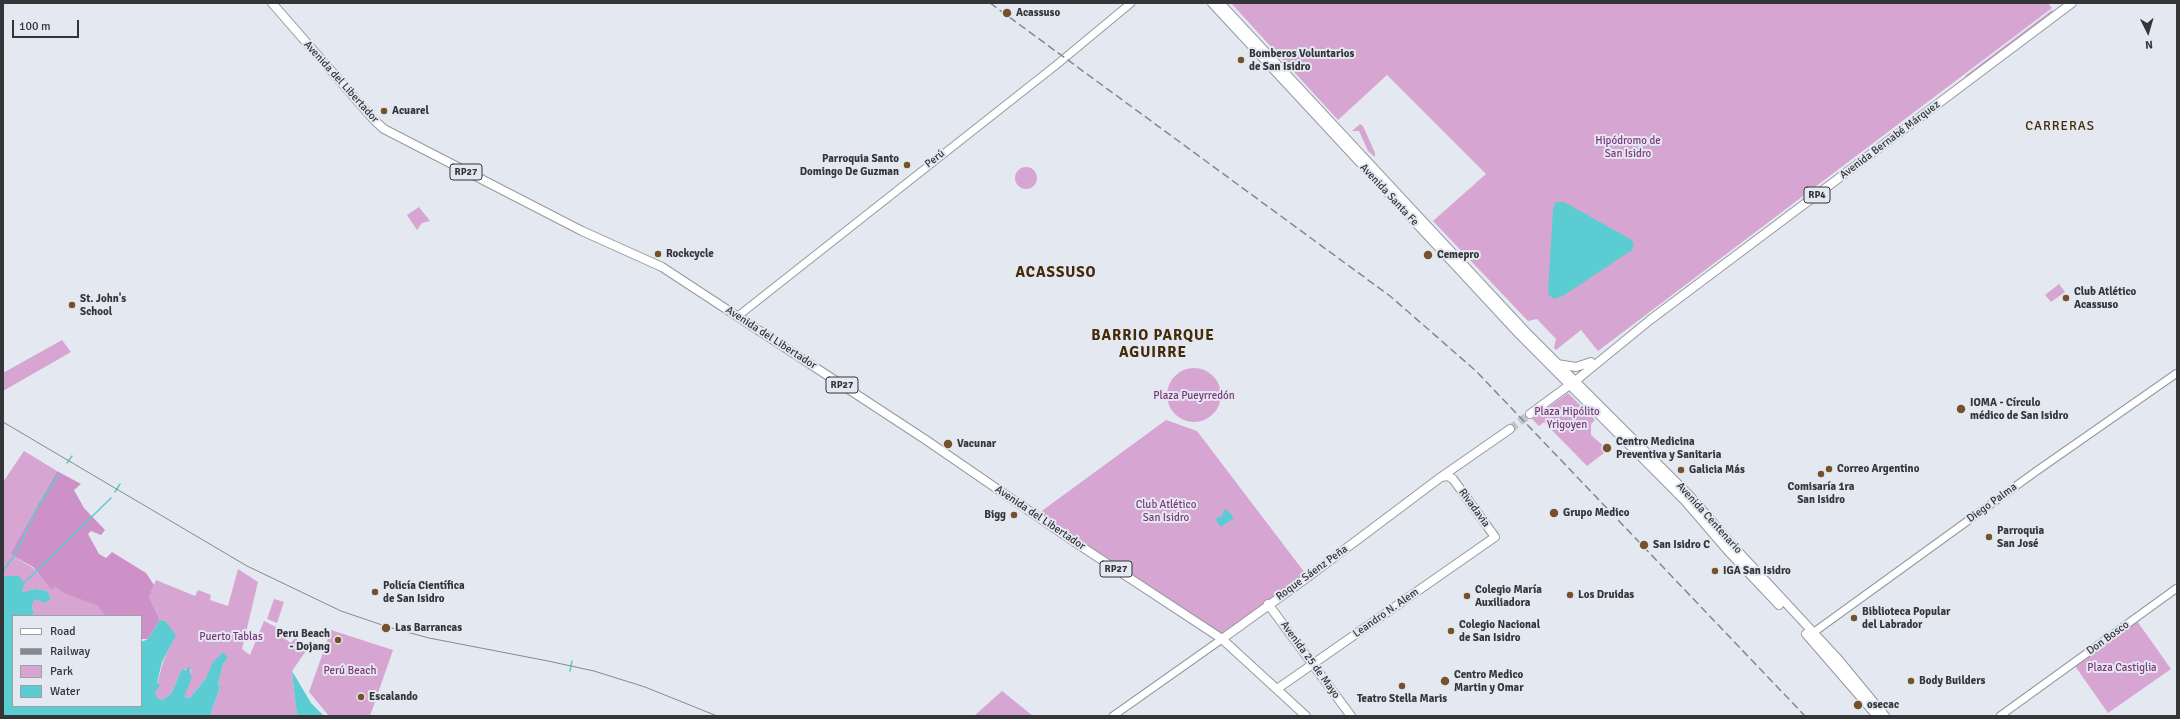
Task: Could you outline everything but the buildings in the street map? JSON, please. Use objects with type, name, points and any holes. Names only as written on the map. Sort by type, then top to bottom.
[{"type":"main road","name":"Avenida del Libertador","points":[[272,3],[374,120],[384,129],[582,231],[654,263],[738,316],[1222,639],[1306,716]]},
{"type":"main road","name":"Avenida Santa Fe","points":[[1212,3],[1257,47],[1556,364],[1571,383]]},
{"type":"main road","name":"Avenida Santa Fe","points":[[1220,3],[1257,47],[1571,383]]},
{"type":"main road","name":"Avenida Bernabé Márquez","points":[[1571,383],[1650,320],[2072,3]]},
{"type":"main road","name":"Avenida Bernabé Márquez","points":[[1571,383],[1576,375],[1591,362],[1640,324],[1650,320]]},
{"type":"main road","points":[[1556,364],[1576,367],[1591,362]]},
{"type":"main road","name":"RP4","points":[[1530,414],[1571,383]]},
{"type":"main road","name":"Avenida Centenario","points":[[1571,383],[1685,501],[1728,552],[1810,634],[1838,659],[1885,716]]},
{"type":"main road","name":"Roque Sáenz Peña","points":[[1222,639],[1268,604],[1308,577],[1441,477],[1510,429]]},
{"type":"main road","name":"Rivadavia","points":[[1453,479],[1454,473],[1460,464]]},
{"type":"main road","name":"Rivadavia","points":[[1441,477],[1448,476],[1453,479],[1496,537]]},
{"type":"main road","name":"Leandro N. Alem","points":[[1278,689],[1496,537]]},
{"type":"main road","name":"Avenida 25 de Mayo","points":[[1268,604],[1351,716]]},
{"type":"main road","name":"Avenida Centenario","points":[[1810,634],[1876,716]]},
{"type":"street","name":"Perú","points":[[738,316],[1055,66],[1131,3]]},
{"type":"street","name":"Diego Palma","points":[[1810,634],[2038,470],[2177,373]]},
{"type":"street","name":"Don Bosco","points":[[2000,716],[2177,588]]},
{"type":"street","name":"Roque Sáenz Peña","points":[[1114,716],[1222,639]]},
{"type":"green space","name":"Hipódromo de San Isidro","points":[[1231,3],[2048,3],[2052,8],[1598,351],[1581,330],[1556,350],[1554,348],[1556,339],[1537,319],[1528,321],[1433,221],[1486,174],[1387,75],[1338,120]]},
{"type":"green space","points":[[2052,10],[2053,12],[1967,78],[1965,76]]},
{"type":"green space","points":[[1360,124],[1363,126],[1375,153],[1375,157],[1368,151],[1359,131],[1352,131]]},
{"type":"green space","points":[[1022,167],[1030,167],[1037,174],[1037,182],[1030,189],[1022,189],[1015,182],[1015,174]]},
{"type":"green space","points":[[419,207],[430,221],[422,223],[417,230],[407,215]]},
{"type":"green space","points":[[2059,284],[2065,292],[2051,302],[2045,295]]},
{"type":"green space","points":[[62,340],[71,352],[3,391],[3,373]]},
{"type":"green space","name":"Plaza Pueyrredón","points":[[1189,368],[1199,368],[1209,372],[1217,380],[1221,390],[1221,400],[1217,410],[1209,418],[1199,422],[1189,422],[1179,418],[1171,410],[1167,400],[1167,390],[1171,380],[1179,372]]},
{"type":"green space","name":"Plaza Hipólito Yrigoyen","points":[[1568,393],[1595,420],[1591,424],[1591,435],[1608,450],[1587,466],[1544,422],[1539,426],[1532,419]]},
{"type":"green space","name":"Club Atlético San Isidro","points":[[1166,420],[1197,431],[1305,573],[1221,636],[1039,513]]},
{"type":"green space","points":[[24,451],[57,471],[10,554],[33,568],[52,589],[55,585],[63,593],[99,606],[104,615],[34,615],[32,606],[35,599],[51,598],[47,591],[35,589],[22,592],[19,576],[3,576],[3,482]]},
{"type":"green space","name":"Puerto Tablas","points":[[238,569],[258,582],[242,649],[250,655],[264,621],[284,631],[281,636],[291,643],[295,638],[308,648],[292,671],[298,716],[210,716],[220,687],[218,684],[223,664],[228,658],[213,665],[206,678],[190,698],[184,697],[191,670],[182,669],[171,694],[162,700],[156,698],[155,692],[163,662],[173,639],[165,621],[160,620],[149,597],[156,580],[195,596],[198,590],[211,595],[210,600],[228,606]]},
{"type":"green space","points":[[274,599],[284,602],[277,623],[267,619]]},
{"type":"green space","name":"Plaza Castiglia","points":[[2137,621],[2171,669],[2108,713],[2075,666]]},
{"type":"green space","name":"Perú Beach","points":[[331,630],[393,650],[370,716],[329,716],[309,692]]},
{"type":"green space","points":[[1002,691],[1033,716],[974,716]]},
{"type":"shaded area","points":[[57,471],[81,484],[74,490],[84,508],[105,530],[101,535],[91,531],[88,534],[99,554],[106,558],[112,552],[146,573],[154,585],[149,597],[160,620],[148,639],[142,639],[142,615],[104,615],[98,606],[63,593],[55,586],[52,590],[33,567],[10,554]]},
{"type":"water","points":[[1556,202],[1564,202],[1632,240],[1634,245],[1632,250],[1563,296],[1554,299],[1548,294],[1553,208]]},
{"type":"water","points":[[1226,509],[1234,518],[1221,527],[1215,519],[1223,515],[1223,511]]},
{"type":"water","points":[[3,576],[19,576],[24,583],[22,592],[35,589],[47,591],[51,598],[45,603],[35,599],[32,606],[34,615],[12,615],[12,707],[142,707],[142,642],[148,639],[160,620],[165,621],[176,635],[162,662],[157,683],[160,685],[155,692],[157,698],[162,700],[171,694],[182,669],[186,670],[190,666],[190,674],[192,677],[184,697],[190,698],[206,678],[213,662],[223,652],[228,658],[223,664],[218,684],[220,687],[210,716],[3,716]]},
{"type":"water","points":[[292,671],[311,703],[324,716],[298,716]]},
{"type":"waterway","points":[[67,463],[72,456]]},
{"type":"waterway","points":[[3,571],[16,553],[39,504],[59,475]]},
{"type":"waterway","points":[[115,492],[120,484]]},
{"type":"waterway","points":[[24,583],[111,498]]},
{"type":"waterway","points":[[570,671],[572,661]]},
{"type":"tunnel","points":[[1510,429],[1530,414]]},
{"type":"tram line","points":[[3,422],[247,566],[341,611],[388,627],[429,638],[594,671],[645,687],[717,716]]},
{"type":"railway","points":[[990,3],[1390,296],[1476,371],[1805,716]]},
{"type":"place","name":"Acassuso","points":[[1007,13]]},
{"type":"place","name":"Bomberos Voluntarios de San Isidro","points":[[1241,60]]},
{"type":"place","name":"Acuarel","points":[[384,111]]},
{"type":"place","name":"Parroquia Santo Domingo De Guzman","points":[[907,165]]},
{"type":"place","name":"Rockcycle","points":[[658,254]]},
{"type":"place","name":"Cemepro","points":[[1428,255]]},
{"type":"place","name":"Club Atlético Acassuso","points":[[2066,298]]},
{"type":"place","name":"St. John's School","points":[[72,305]]},
{"type":"place","name":"IOMA - Círculo médico de San Isidro","points":[[1961,409]]},
{"type":"place","name":"Vacunar","points":[[948,444]]},
{"type":"place","name":"Centro Medicina Preventiva y Sanitaria","points":[[1607,448]]},
{"type":"place","name":"Correo Argentino","points":[[1829,469]]},
{"type":"place","name":"Galicia Más","points":[[1681,470]]},
{"type":"place","name":"Comisaría 1ra San Isidro","points":[[1821,474]]},
{"type":"place","name":"Grupo Medico","points":[[1554,513]]},
{"type":"place","name":"Bigg","points":[[1014,515]]},
{"type":"place","name":"Parroquia San José","points":[[1989,537]]},
{"type":"place","name":"San Isidro C","points":[[1644,545]]},
{"type":"place","name":"IGA San Isidro","points":[[1715,571]]},
{"type":"place","name":"Policía Científica de San Isidro","points":[[375,592]]},
{"type":"place","name":"Los Druidas","points":[[1570,595]]},
{"type":"place","name":"Colegio María Auxiliadora","points":[[1467,596]]},
{"type":"place","name":"Biblioteca Popular del Labrador","points":[[1854,618]]},
{"type":"place","name":"Las Barrancas","points":[[386,628]]},
{"type":"place","name":"Colegio Nacional de San Isidro","points":[[1451,631]]},
{"type":"place","name":"Peru Beach - Dojang","points":[[338,640]]},
{"type":"place","name":"Centro Medico Martin y Omar","points":[[1445,681]]},
{"type":"place","name":"Body Builders","points":[[1911,681]]},
{"type":"place","name":"Teatro Stella Maris","points":[[1402,686]]},
{"type":"place","name":"Escalando","points":[[361,697]]},
{"type":"place","name":"osecac","points":[[1858,705]]},
{"type":"district","name":"CARRERAS","points":[[2060,127]]},
{"type":"district","name":"ACASSUSO","points":[[1056,273]]},
{"type":"district","name":"BARRIO PARQUE AGUIRRE","points":[[1153,344]]}]
